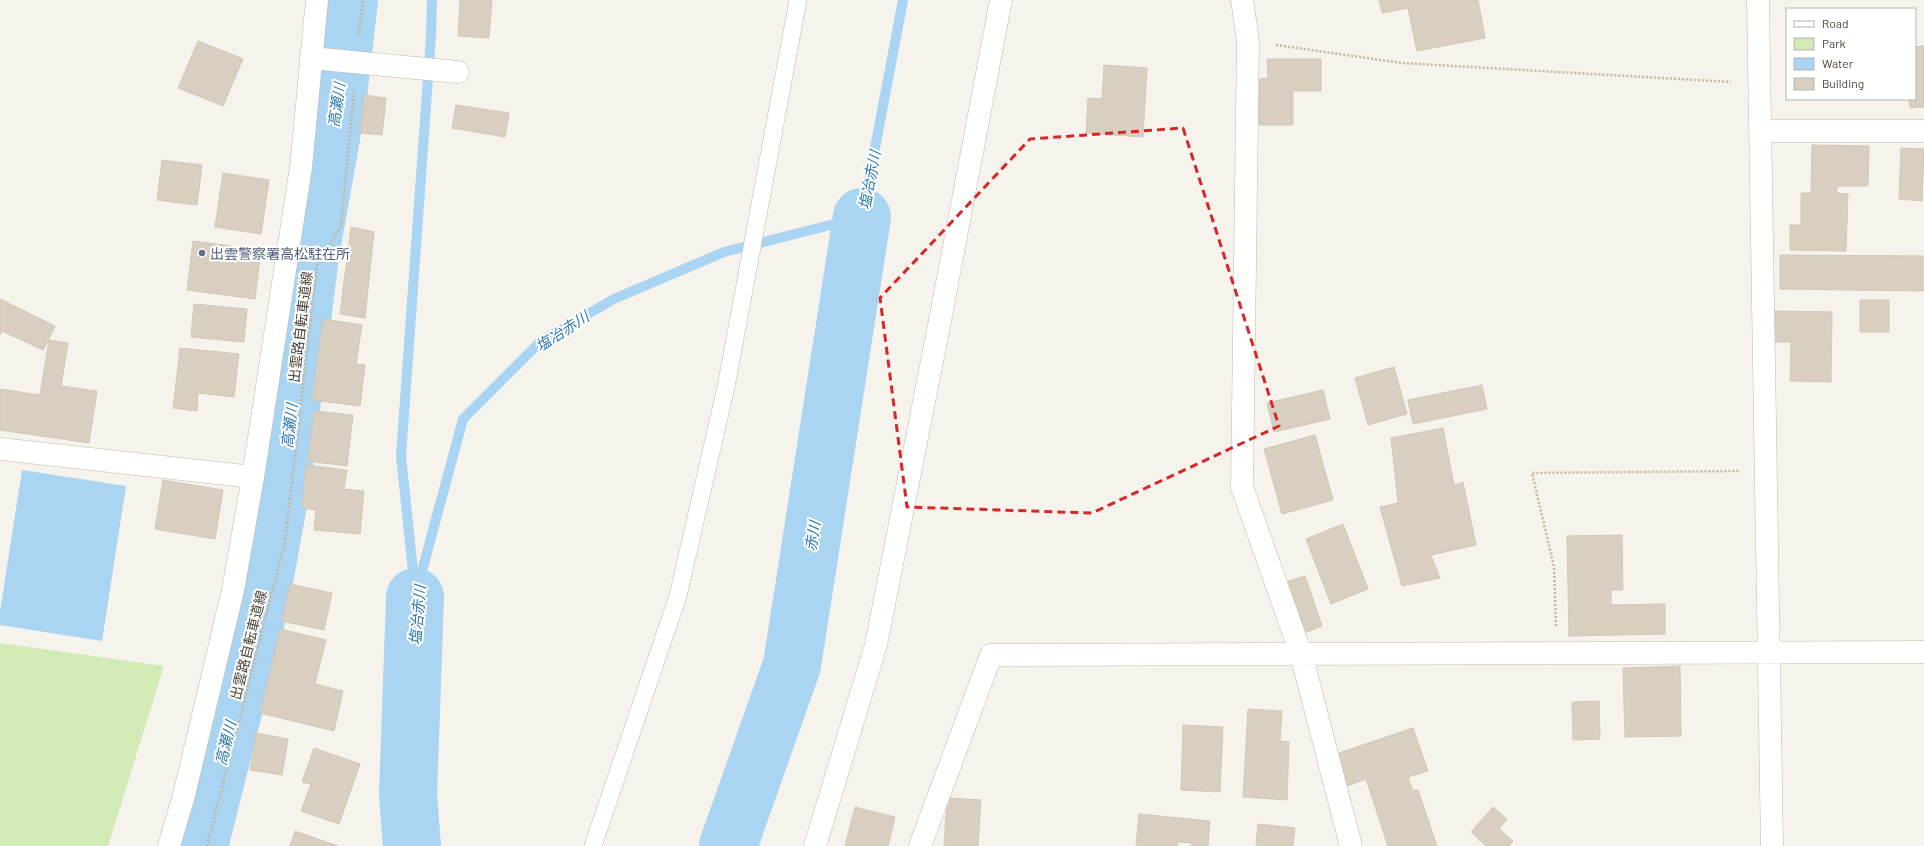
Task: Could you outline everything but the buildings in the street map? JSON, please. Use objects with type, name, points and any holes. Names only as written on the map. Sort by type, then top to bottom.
[{"type":"street","points":[[169,846],[184,795],[233,590],[253,478],[301,167],[317,0]]},
{"type":"street","points":[[815,846],[876,645],[1001,0]]},
{"type":"street","points":[[1242,0],[1248,41],[1242,487],[1301,654],[1351,846]]},
{"type":"street","points":[[1758,0],[1772,846]]},
{"type":"street","points":[[311,58],[458,72]]},
{"type":"street","points":[[1761,131],[1924,131]]},
{"type":"street","points":[[0,449],[253,478]]},
{"type":"street","points":[[920,846],[991,655],[1770,654],[1924,652]]},
{"type":"lane","points":[[594,846],[678,596],[726,387],[798,0]]},
{"type":"path","points":[[359,39],[363,0]]},
{"type":"path","points":[[1248,41],[1402,63],[1760,84]]},
{"type":"path","name":"出雲路自転車道線","points":[[207,846],[285,542],[317,266],[341,226],[355,86]]},
{"type":"path","points":[[1557,654],[1554,567],[1532,473],[1766,471]]},
{"type":"highlighted area","points":[[1183,128],[1279,426],[1092,513],[907,507],[880,298],[1030,139]]},
{"type":"green space","points":[[0,643],[164,666],[108,846],[0,846]]},
{"type":"water","points":[[22,470],[126,486],[102,641],[0,625],[0,612]]},
{"type":"waterway","name":"高瀬川","points":[[199,846],[259,608],[282,482],[310,255],[337,104],[349,0]]},
{"type":"waterway","points":[[415,590],[401,456],[431,36],[432,0]]},
{"type":"waterway","name":"塩冶赤川","points":[[415,597],[463,419],[541,341],[614,299],[724,252],[862,217],[903,0]]},
{"type":"waterway","name":"赤川","points":[[728,846],[792,665],[862,217]]},
{"type":"waterway","name":"塩冶赤川","points":[[412,846],[408,795],[415,597]]},
{"type":"place","name":"出雲警察署高松駐在所","points":[[202,253]]}]
